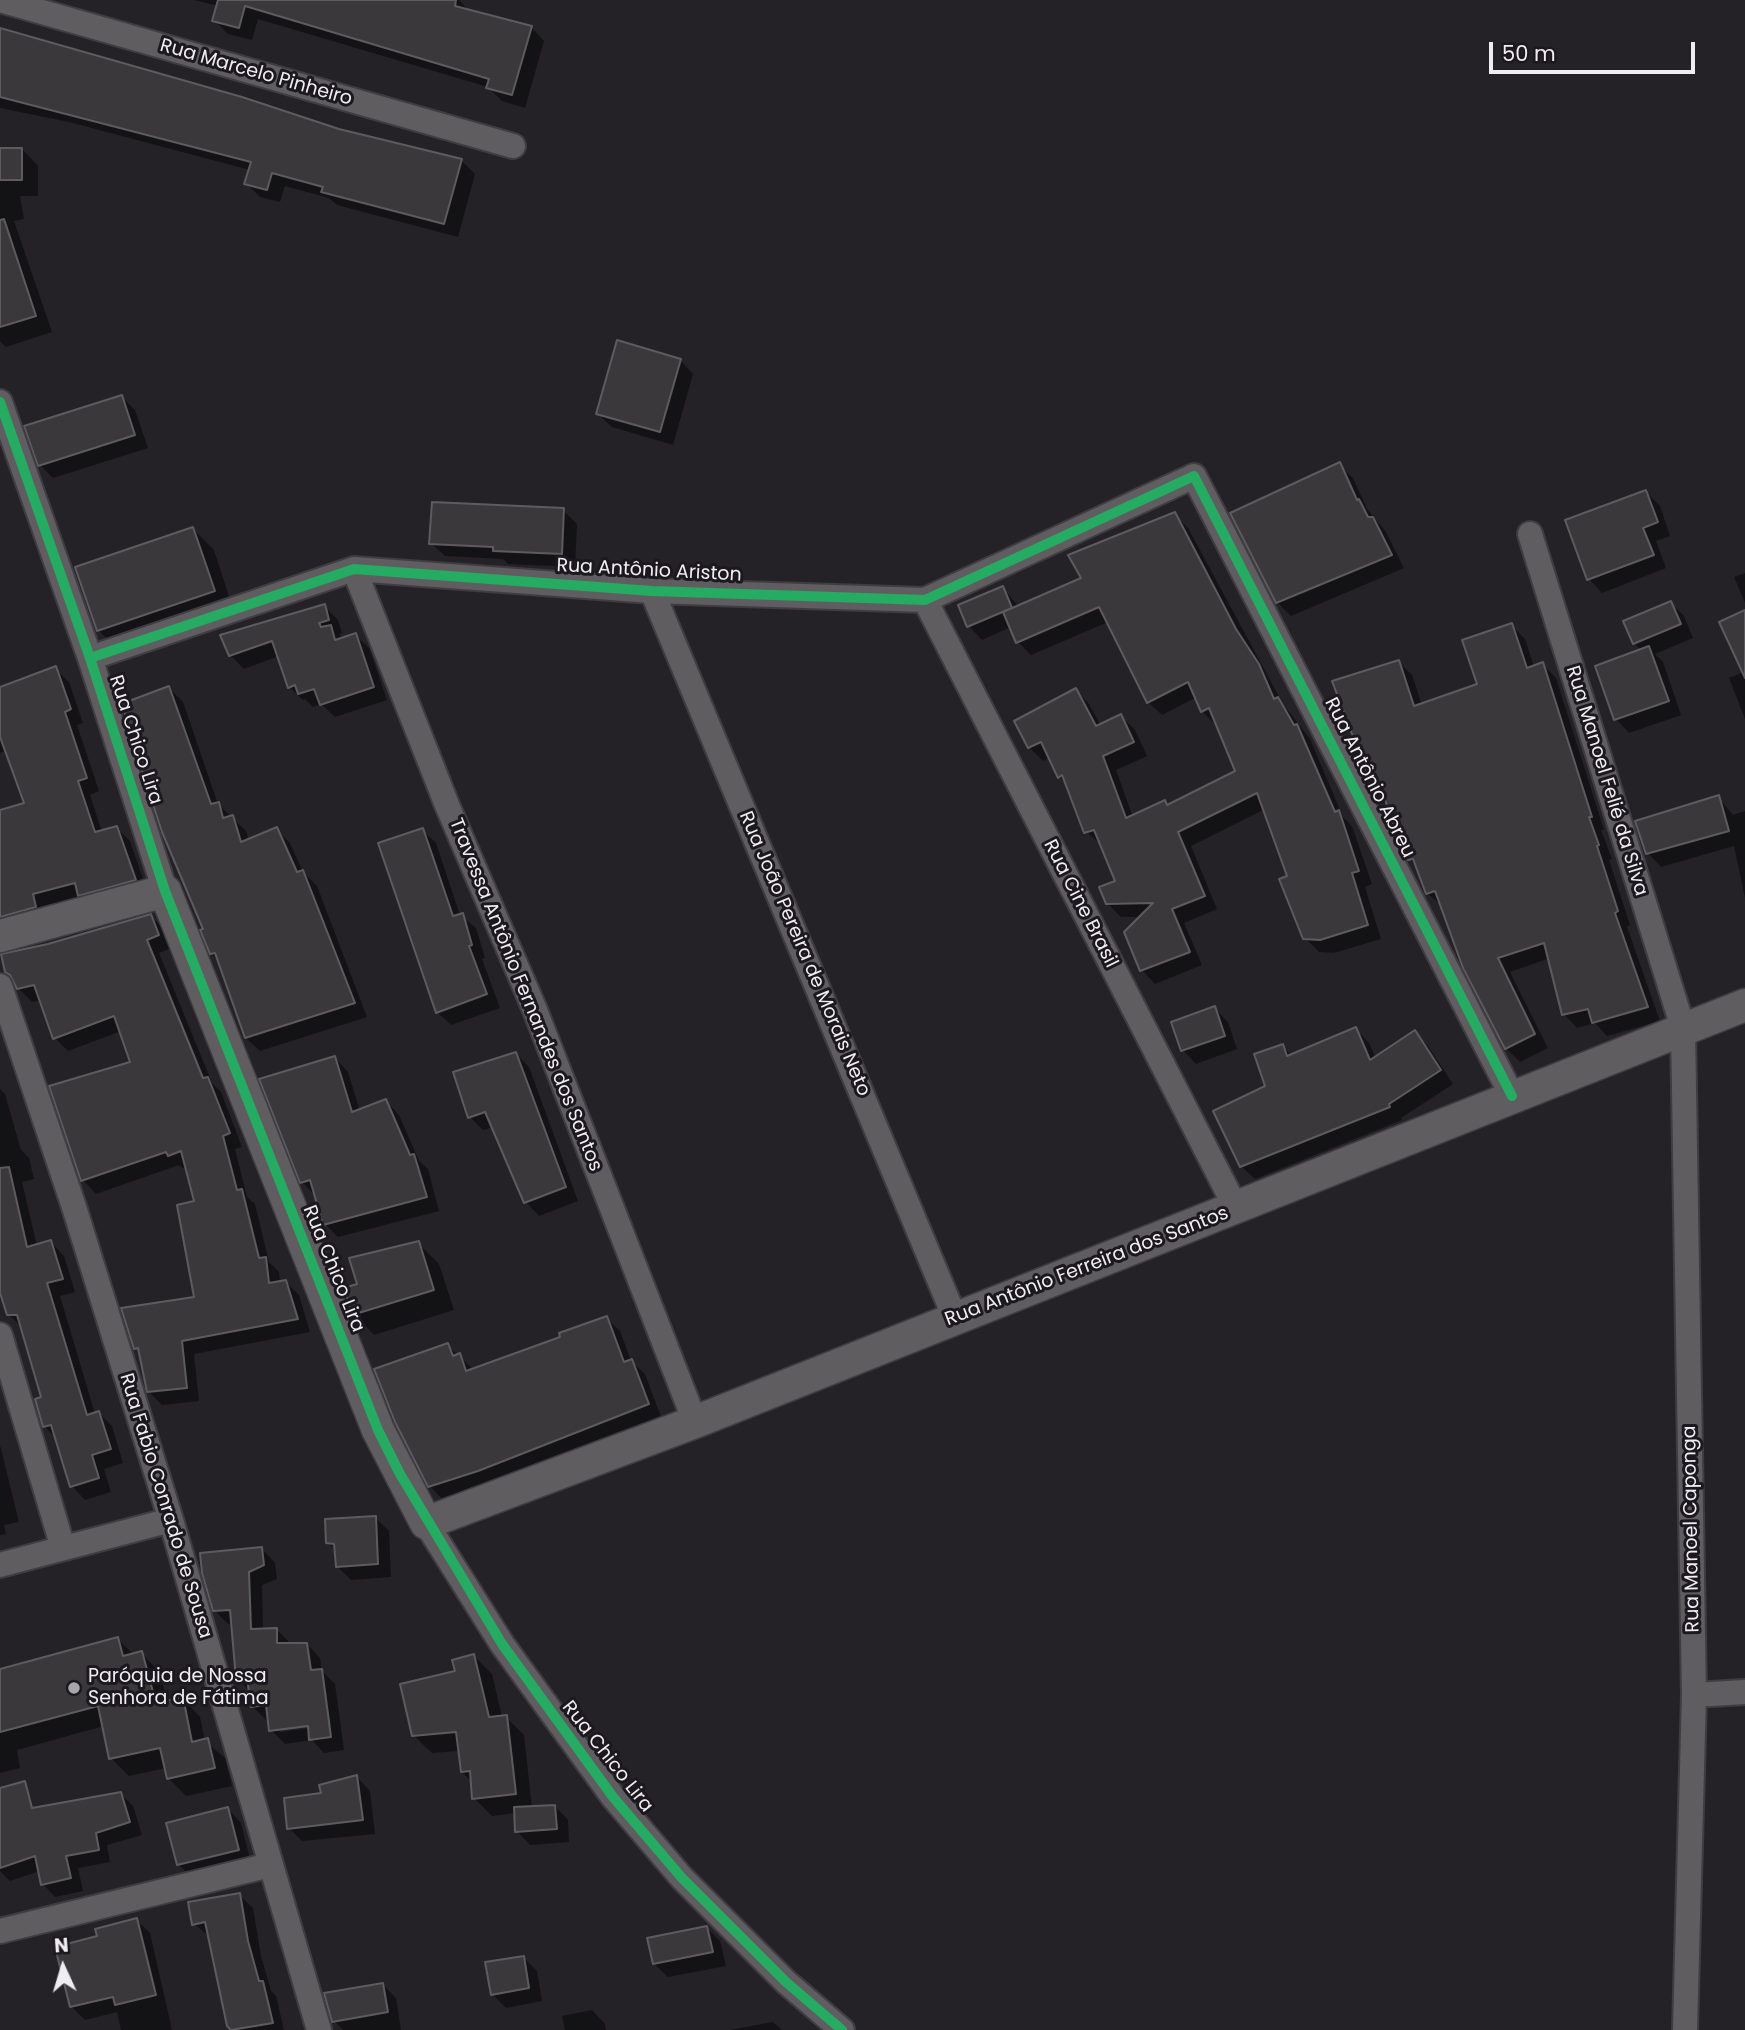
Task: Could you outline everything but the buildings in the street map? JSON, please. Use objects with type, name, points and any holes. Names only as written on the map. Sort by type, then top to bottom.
[{"type":"street","name":"Rua Marcelo Pinheiro","points":[[0,0],[513,146]]},
{"type":"street","name":"Rua Chico Lira","points":[[0,402],[90,658],[165,891],[378,1430],[426,1522],[502,1644],[613,1797],[682,1878],[786,1982],[842,2030]]},
{"type":"street","name":"Rua Antônio Ariston","points":[[90,658],[354,569],[652,591],[925,600],[1194,476]]},
{"type":"street","name":"Rua Antônio Abreu","points":[[1194,476],[1512,1096]]},
{"type":"street","name":"Rua Manoel Felié da Silva","points":[[1530,534],[1683,1028]]},
{"type":"street","name":"Travessa Antônio Fernandes dos Santos","points":[[354,569],[447,805],[535,1010],[695,1422]]},
{"type":"street","name":"Rua João Pereira de Morais Neto","points":[[652,591],[955,1318]]},
{"type":"street","name":"Rua Cine Brasil","points":[[925,600],[1236,1208]]},
{"type":"street","points":[[0,936],[165,891]]},
{"type":"street","name":"Rua Fabio Conrado de Sousa","points":[[0,986],[75,1210],[171,1520],[319,2030]]},
{"type":"street","name":"Rua Antônio Ferreira dos Santos","points":[[426,1522],[695,1422],[1745,1005]]},
{"type":"street","name":"Rua Manoel Caponga","points":[[1683,1028],[1694,1695],[1685,2030]]},
{"type":"street","points":[[0,1335],[63,1548]]},
{"type":"street","points":[[0,1565],[171,1520]]},
{"type":"street","points":[[1694,1695],[1745,1692]]},
{"type":"street","points":[[0,1931],[270,1865]]},
{"type":"cycle path","points":[[0,402],[90,658],[165,891],[378,1430],[400,1474],[502,1644],[613,1797],[682,1878],[786,1982],[842,2030]]},
{"type":"cycle path","points":[[90,658],[354,569],[652,591],[925,600],[1194,476],[1512,1096]]},
{"type":"place","name":"Paróquia de Nossa Senhora de Fátima","points":[[74,1688]]}]
